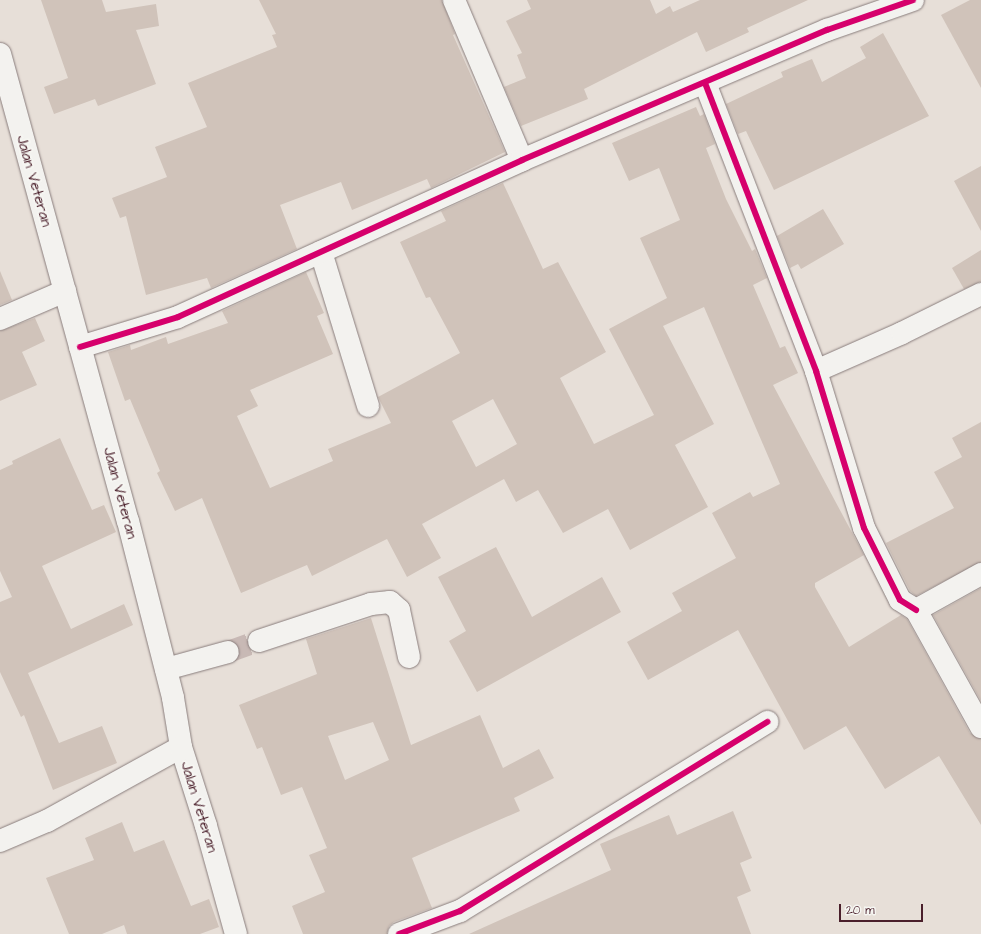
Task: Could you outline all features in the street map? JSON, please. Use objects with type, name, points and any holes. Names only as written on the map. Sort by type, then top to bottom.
[{"type":"main road","points":[[454,0],[522,160]]},
{"type":"main road","points":[[80,347],[178,317],[522,160],[705,84],[827,30],[912,0]]},
{"type":"main road","name":"Jalan Veteran","points":[[0,54],[166,669],[180,747],[206,826],[236,934]]},
{"type":"main road","points":[[705,84],[816,371],[864,528],[900,600],[916,610],[981,727]]},
{"type":"main road","points":[[321,252],[368,406]]},
{"type":"main road","points":[[0,319],[65,291]]},
{"type":"main road","points":[[816,371],[902,333],[981,294]]},
{"type":"main road","points":[[916,610],[981,574]]},
{"type":"main road","points":[[259,641],[371,604],[390,602],[399,610],[409,657]]},
{"type":"main road","points":[[166,669],[228,652]]},
{"type":"main road","points":[[399,934],[460,911],[767,722]]},
{"type":"main road","points":[[0,841],[47,821],[180,747]]},
{"type":"building","points":[[41,0],[102,0],[106,12],[156,4],[159,26],[136,30],[156,84],[98,106],[95,99],[54,114],[44,87],[68,78]]},
{"type":"building","points":[[259,0],[442,0],[455,34],[453,35],[505,152],[431,188],[427,179],[352,210],[341,182],[280,205],[297,249],[211,288],[207,278],[146,295],[126,216],[120,218],[112,198],[167,177],[155,147],[207,127],[188,83],[277,47],[272,35],[276,34]]},
{"type":"building","points":[[527,0],[650,0],[656,14],[670,6],[673,12],[700,0],[808,0],[747,28],[749,32],[706,52],[697,32],[584,89],[588,99],[521,126],[504,87],[526,78],[517,55],[522,53],[506,21],[531,9]]},
{"type":"building","points":[[970,0],[981,0],[981,88],[941,15]]},
{"type":"building","points":[[883,33],[929,116],[774,190],[746,131],[738,134],[726,104],[783,77],[781,72],[812,59],[822,82],[866,58],[860,47]]},
{"type":"building","points":[[696,107],[700,116],[704,114],[715,144],[706,148],[726,199],[752,251],[755,249],[767,278],[753,285],[780,348],[785,346],[798,373],[773,385],[864,555],[815,583],[815,587],[849,647],[901,615],[907,619],[970,733],[981,739],[981,825],[939,756],[885,789],[846,726],[804,750],[738,630],[648,680],[627,642],[682,611],[672,593],[736,558],[712,513],[750,492],[753,497],[780,484],[704,307],[663,326],[714,424],[675,445],[708,507],[630,550],[608,509],[563,533],[538,490],[516,502],[504,479],[422,524],[441,558],[407,577],[387,539],[312,576],[307,565],[241,593],[202,498],[175,511],[157,473],[160,471],[130,399],[125,401],[108,352],[130,345],[131,350],[166,337],[168,344],[228,323],[222,311],[306,272],[324,313],[317,316],[333,354],[250,390],[258,406],[237,416],[270,488],[333,461],[328,449],[391,423],[378,397],[460,353],[430,297],[426,298],[400,242],[446,221],[441,211],[503,183],[543,269],[558,262],[606,352],[560,378],[594,444],[654,415],[609,329],[667,298],[640,238],[680,220],[659,168],[629,181],[612,143]],"holes":[[[493,399],[517,444],[476,467],[452,421]]]},
{"type":"building","points":[[981,166],[981,231],[954,181]]},
{"type":"building","points":[[823,209],[844,244],[801,269],[798,264],[790,268],[777,236]]},
{"type":"building","points":[[981,250],[981,282],[964,289],[952,268]]},
{"type":"building","points":[[0,271],[12,300],[0,305]]},
{"type":"building","points":[[35,318],[45,341],[22,352],[37,385],[0,401],[0,331]]},
{"type":"building","points":[[981,422],[981,562],[916,596],[910,591],[886,543],[954,508],[934,472],[962,457],[952,438]]},
{"type":"building","points":[[60,438],[92,510],[104,505],[116,532],[42,566],[71,629],[124,604],[133,625],[28,673],[59,743],[102,726],[117,763],[53,790],[24,715],[21,717],[0,672],[0,602],[12,597],[0,571],[0,470],[13,464],[12,461]]},
{"type":"building","points":[[496,547],[532,617],[602,577],[621,612],[477,692],[449,641],[466,631],[438,577]]},
{"type":"building","points":[[981,588],[981,701],[933,615]]},
{"type":"building","points":[[371,618],[411,745],[480,715],[503,768],[539,749],[554,778],[514,798],[520,811],[412,858],[432,908],[394,922],[389,926],[387,934],[303,934],[292,906],[325,892],[309,855],[327,848],[302,787],[281,795],[262,747],[257,749],[239,705],[317,674],[306,639]],"holes":[[[373,722],[389,760],[345,780],[328,736]]]},
{"type":"building","points":[[733,811],[752,858],[740,863],[751,891],[737,897],[751,934],[469,934],[611,870],[600,844],[669,815],[677,835]]},
{"type":"building","points":[[122,822],[134,852],[164,840],[191,906],[209,899],[219,927],[200,934],[127,934],[124,925],[102,934],[69,934],[46,878],[94,860],[85,838]]},
{"type":"tunnel","points":[[228,652],[259,641]]},
{"type":"cycle path","points":[[80,347],[178,317],[522,160],[827,30],[913,0]]},
{"type":"cycle path","points":[[705,83],[816,371],[864,528],[900,600],[916,610]]},
{"type":"cycle path","points":[[399,934],[460,911],[767,722]]}]
